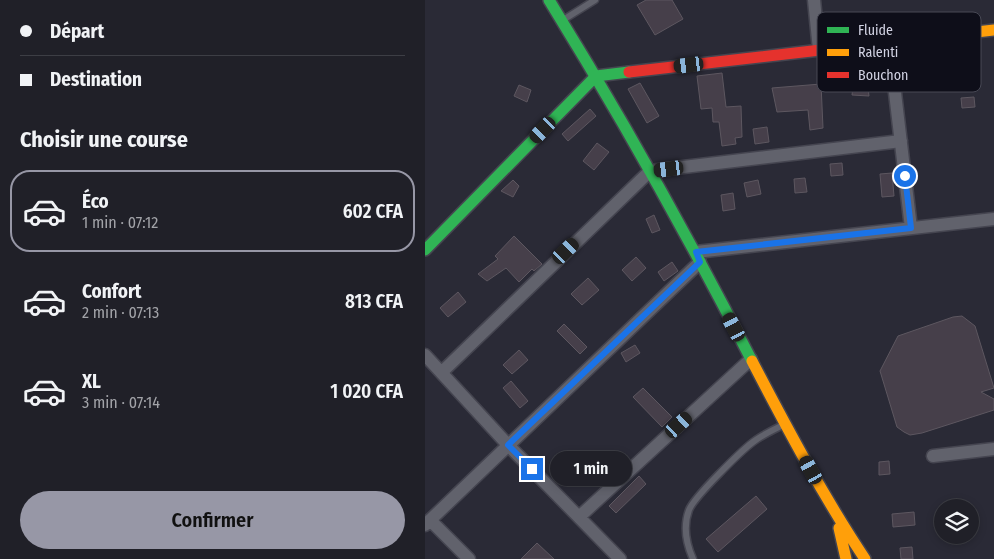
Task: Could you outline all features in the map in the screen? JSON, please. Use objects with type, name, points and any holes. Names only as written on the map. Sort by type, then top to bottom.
[{"type":"street","points":[[549,0],[596,76],[698,257],[785,424],[837,516],[865,559]]},
{"type":"street","points":[[814,0],[817,30]]},
{"type":"street","points":[[981,31],[994,30]]},
{"type":"street","points":[[425,250],[596,76],[817,50]]},
{"type":"street","points":[[895,92],[911,228]]},
{"type":"street","points":[[442,372],[649,171],[901,141]]},
{"type":"street","points":[[469,559],[428,522],[698,257],[911,228],[994,220]]},
{"type":"street","points":[[425,355],[508,445],[620,559]]},
{"type":"street","points":[[579,517],[751,359]]},
{"type":"street","points":[[933,456],[994,449]]},
{"type":"street","points":[[837,516],[846,559]]},
{"type":"lane","points":[[562,20],[595,0]]},
{"type":"lane","points":[[693,559],[685,533],[686,519],[690,507],[745,449],[765,434],[785,424]]},
{"type":"building","points":[[646,0],[672,0],[683,19],[655,35],[637,5]]},
{"type":"building","points":[[722,73],[726,107],[741,106],[742,137],[735,138],[736,144],[722,146],[719,122],[713,122],[712,108],[701,109],[697,76]]},
{"type":"building","points":[[640,83],[659,116],[647,123],[628,89]]},
{"type":"building","points":[[817,84],[817,92],[821,92],[823,128],[810,130],[808,110],[777,112],[772,88]]},
{"type":"building","points":[[519,85],[531,90],[527,102],[514,96]]},
{"type":"building","points":[[852,92],[869,92],[869,96],[852,95]]},
{"type":"building","points":[[974,97],[975,107],[962,108],[961,98]]},
{"type":"building","points":[[590,109],[596,116],[568,141],[562,134]]},
{"type":"building","points":[[767,127],[769,142],[755,144],[753,129]]},
{"type":"building","points":[[597,143],[609,152],[594,170],[583,161]]},
{"type":"building","points":[[842,163],[843,175],[831,176],[830,164]]},
{"type":"building","points":[[892,173],[894,196],[882,197],[880,174]]},
{"type":"building","points":[[805,178],[807,192],[795,193],[794,179]]},
{"type":"building","points":[[513,180],[519,186],[513,197],[501,191]]},
{"type":"building","points":[[758,180],[761,194],[747,197],[744,183]]},
{"type":"building","points":[[733,193],[735,209],[723,211],[721,195]]},
{"type":"building","points":[[654,215],[660,230],[652,233],[646,219]]},
{"type":"building","points":[[514,236],[542,264],[534,271],[532,269],[519,282],[506,268],[487,281],[478,274],[498,259],[495,256]]},
{"type":"building","points":[[636,257],[646,268],[632,281],[622,270]]},
{"type":"building","points":[[672,262],[678,271],[664,281],[658,272]]},
{"type":"building","points":[[588,278],[599,290],[582,305],[571,294]]},
{"type":"building","points":[[458,292],[466,302],[448,317],[440,308]]},
{"type":"building","points":[[962,316],[975,326],[994,388],[981,392],[994,399],[994,410],[922,433],[910,435],[897,427],[880,371],[898,336],[953,317]]},
{"type":"building","points":[[564,324],[587,347],[580,354],[557,331]]},
{"type":"building","points":[[635,345],[640,353],[626,362],[621,353]]},
{"type":"building","points":[[519,350],[528,360],[512,374],[503,365]]},
{"type":"building","points":[[511,381],[528,401],[520,408],[503,388]]},
{"type":"building","points":[[643,388],[672,417],[662,427],[633,397]]},
{"type":"building","points":[[889,461],[890,474],[879,475],[879,462]]},
{"type":"building","points":[[639,476],[646,484],[616,513],[609,506]]},
{"type":"building","points":[[756,496],[767,509],[718,552],[706,539]]},
{"type":"building","points":[[914,512],[915,525],[893,527],[892,514]]},
{"type":"building","points":[[537,543],[554,559],[521,559]]},
{"type":"building","points":[[912,547],[913,559],[901,559],[900,548]]},
{"type":"traffic: fast","points":[[549,0],[603,89],[654,179],[752,361]]},
{"type":"traffic: fast","points":[[425,250],[596,76],[629,72]]},
{"type":"traffic: slow","points":[[981,32],[994,30]]},
{"type":"traffic: slow","points":[[752,361],[820,486],[865,559]]},
{"type":"traffic: slow","points":[[839,528],[846,559]]},
{"type":"traffic: jam","points":[[629,72],[817,50]]},
{"type":"route","points":[[532,469],[508,445],[700,262],[696,252],[911,228],[905,176]]}]
